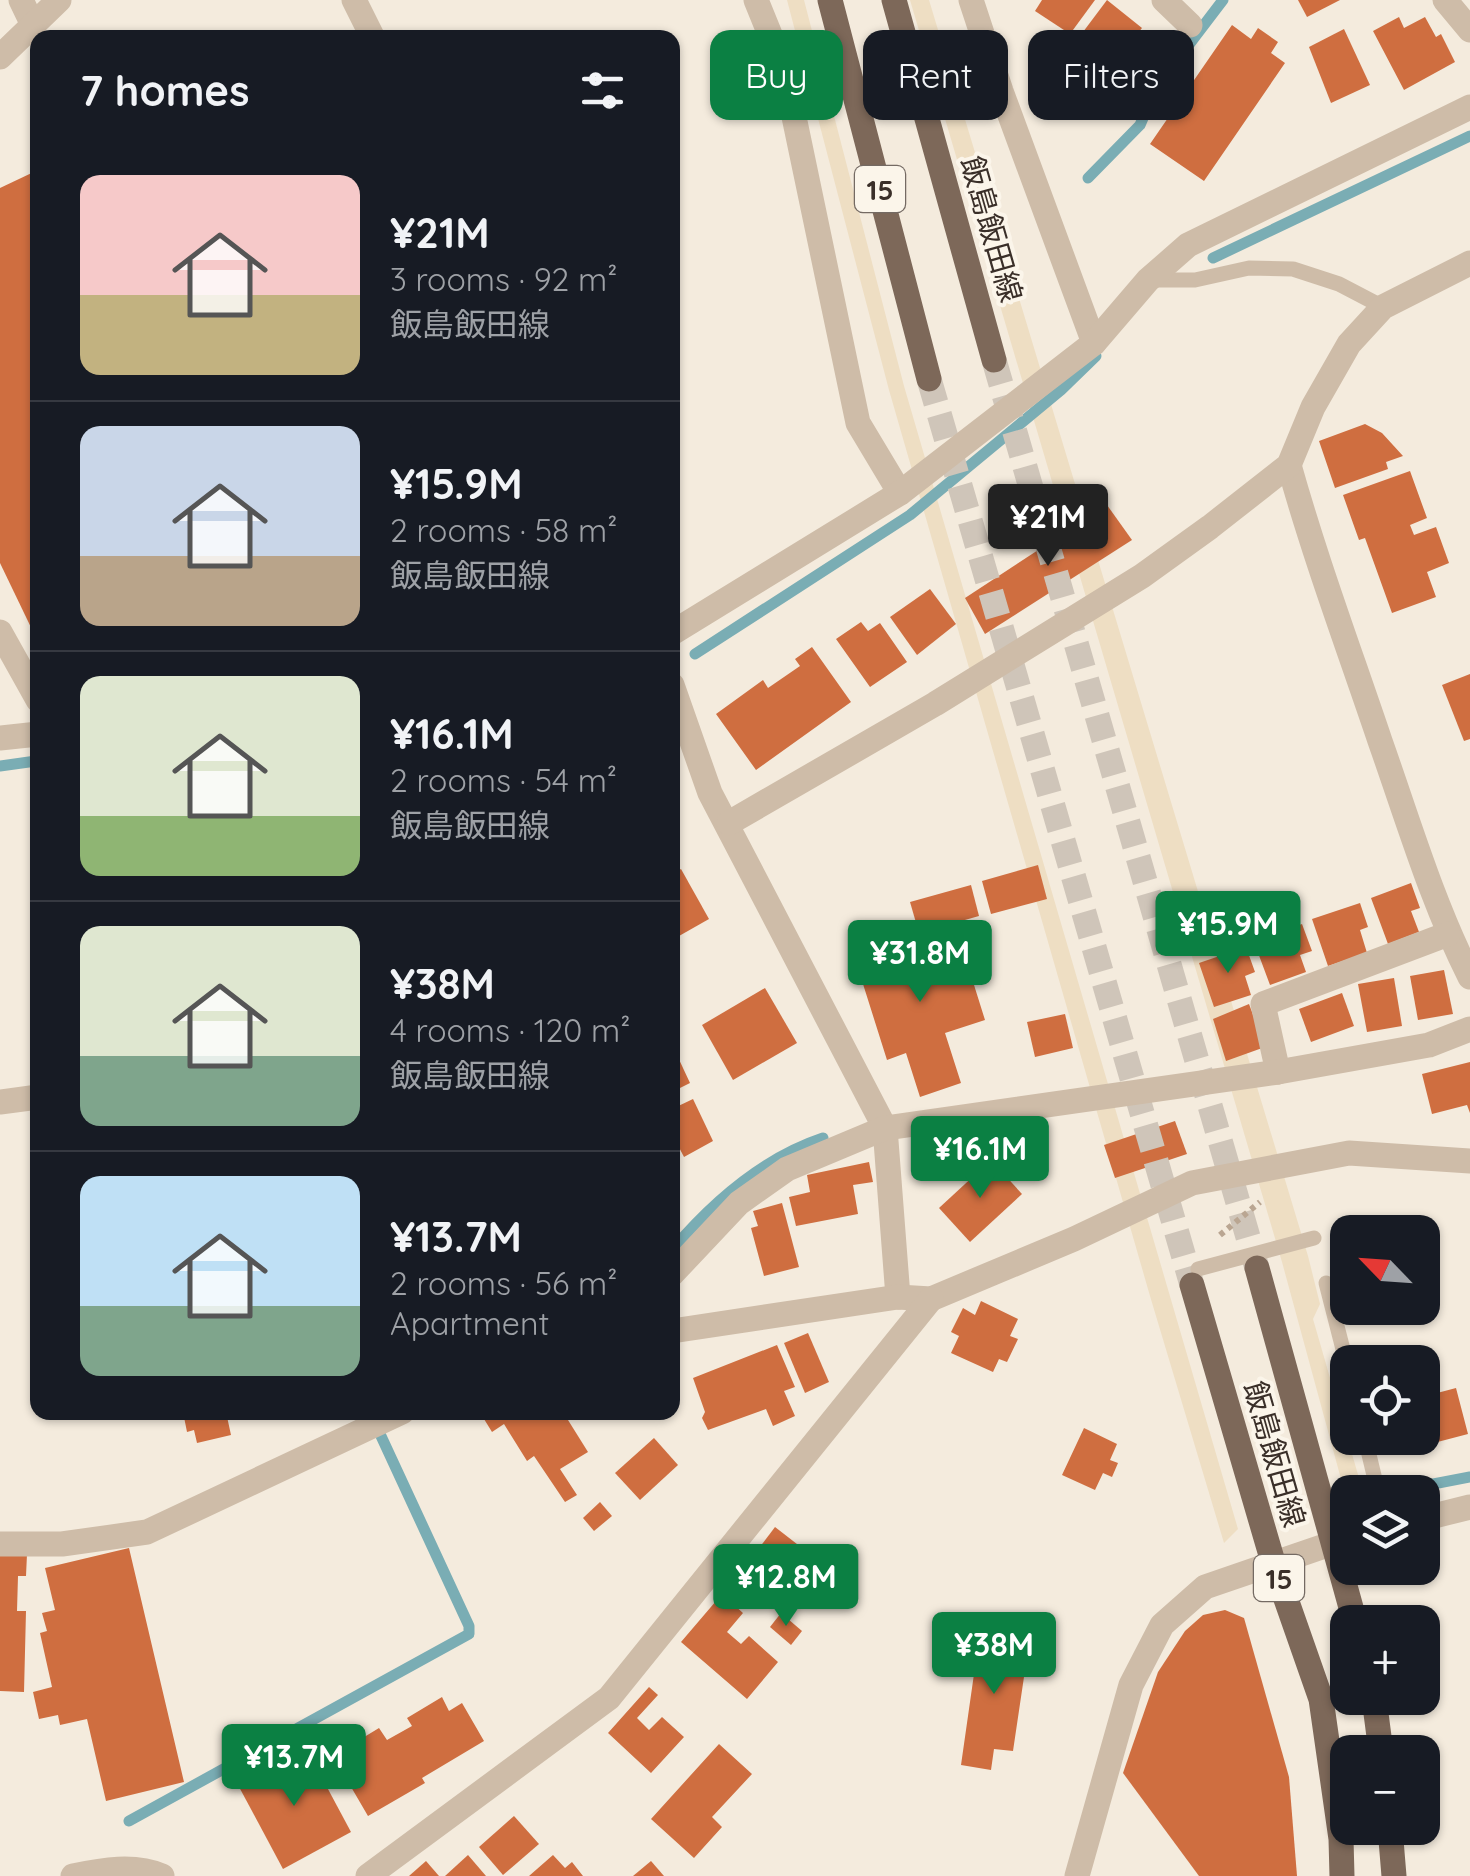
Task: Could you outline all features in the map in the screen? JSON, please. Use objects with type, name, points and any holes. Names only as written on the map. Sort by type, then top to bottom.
[{"type":"main road","name":"15","points":[[830,0],[929,378]]},
{"type":"main road","name":"飯島飯田線","points":[[894,0],[994,360]]},
{"type":"main road","name":"飯島飯田線","points":[[1257,1268],[1330,1507]]},
{"type":"main road","name":"飯島飯田線","points":[[1195,1277],[1273,1562],[1321,1699],[1341,1839],[1342,1876]]},
{"type":"main road","points":[[1391,1845],[1394,1876]]},
{"type":"street","points":[[21,0],[33,25]]},
{"type":"street","points":[[0,57],[58,0]]},
{"type":"street","points":[[354,0],[368,30]]},
{"type":"street","points":[[756,0],[784,69],[858,424],[900,492]]},
{"type":"street","points":[[971,0],[1000,91],[1094,343]]},
{"type":"street","points":[[1164,0],[1190,25]]},
{"type":"street","points":[[1445,0],[1470,30]]},
{"type":"street","points":[[680,628],[900,492],[1094,343],[1148,280],[1188,245],[1470,107]]},
{"type":"street","points":[[729,822],[935,704],[1142,576],[1289,464],[1313,407],[1349,344],[1383,307],[1470,264]]},
{"type":"street","points":[[1289,464],[1312,542],[1448,934],[1470,977]]},
{"type":"street","points":[[0,632],[30,686]]},
{"type":"street","points":[[680,707],[710,793],[729,822],[885,1128],[898,1298]]},
{"type":"street","points":[[0,738],[30,735]]},
{"type":"street","points":[[1278,1072],[1264,1004],[1448,934]]},
{"type":"street","points":[[680,1266],[739,1203],[771,1180],[885,1128],[1278,1072],[1429,1045],[1470,1029]]},
{"type":"street","points":[[0,1102],[30,1098]]},
{"type":"street","points":[[680,1330],[898,1298],[931,1298],[1074,1239],[1192,1183],[1349,1152],[1470,1161]]},
{"type":"street","points":[[368,1876],[609,1698],[931,1298]]},
{"type":"street","points":[[0,1544],[62,1544],[147,1532],[385,1420]]},
{"type":"street","points":[[1440,1514],[1470,1507]]},
{"type":"street","points":[[1078,1876],[1131,1685],[1162,1625],[1204,1587],[1330,1543]]},
{"type":"street","points":[[73,1876],[101,1870],[148,1870],[162,1876]]},
{"type":"lane","points":[[1148,280],[1194,280],[1249,268],[1293,268],[1339,284],[1383,307]]},
{"type":"lane","points":[[1195,1277],[1314,1238]]},
{"type":"lane","points":[[1326,1283],[1342,1345]]},
{"type":"path","points":[[1195,1277],[1194,1257],[1280,1186],[1275,1167]]},
{"type":"shaded area","points":[[787,0],[804,0],[812,30],[795,30]]},
{"type":"shaded area","points":[[910,0],[929,0],[938,30],[919,30]]},
{"type":"shaded area","points":[[818,120],[835,120],[904,386],[1238,1529],[1224,1543],[1150,1296],[889,390]]},
{"type":"shaded area","points":[[945,120],[965,120],[1308,1256],[1320,1304],[1313,1319],[1330,1378],[1330,1438],[1282,1262]]},
{"type":"shaded area","points":[[1334,1455],[1352,1455],[1358,1475],[1340,1475]]},
{"type":"building","points":[[1042,0],[1095,0],[1073,30],[1064,30],[1035,11]]},
{"type":"building","points":[[1107,0],[1142,28],[1140,30],[1084,30]]},
{"type":"building","points":[[1298,0],[1340,0],[1307,17]]},
{"type":"building","points":[[1399,17],[1404,28],[1425,17],[1436,37],[1441,34],[1455,62],[1404,90],[1373,31]]},
{"type":"building","points":[[1232,25],[1251,39],[1258,28],[1278,42],[1271,53],[1285,63],[1204,181],[1150,144],[1167,120],[1194,120],[1194,80]]},
{"type":"building","points":[[1344,29],[1370,85],[1331,103],[1309,47]]},
{"type":"building","points":[[30,174],[30,625],[0,563],[0,188]]},
{"type":"building","points":[[1365,424],[1382,433],[1403,456],[1386,462],[1388,469],[1335,488],[1319,441]]},
{"type":"building","points":[[1410,471],[1427,518],[1410,525],[1414,535],[1436,527],[1449,563],[1427,572],[1436,597],[1392,613],[1365,538],[1359,540],[1343,495]]},
{"type":"building","points":[[1107,505],[1132,540],[985,634],[965,598]]},
{"type":"building","points":[[930,589],[956,624],[917,655],[890,617]]},
{"type":"building","points":[[861,622],[868,631],[880,623],[907,662],[870,687],[836,639]]},
{"type":"building","points":[[812,647],[851,702],[756,770],[716,714],[763,680],[768,688],[800,666],[795,659]]},
{"type":"building","points":[[1470,674],[1470,739],[1464,741],[1442,685]]},
{"type":"building","points":[[1038,865],[1047,899],[991,914],[982,881]]},
{"type":"building","points":[[680,870],[709,919],[680,935]]},
{"type":"building","points":[[1411,883],[1420,908],[1411,911],[1419,932],[1388,944],[1371,898]]},
{"type":"building","points":[[971,885],[979,916],[919,933],[910,902]]},
{"type":"building","points":[[1360,903],[1368,927],[1360,930],[1367,953],[1328,966],[1312,919]]},
{"type":"building","points":[[1302,924],[1312,951],[1300,955],[1306,972],[1270,985],[1254,942]]},
{"type":"building","points":[[884,936],[891,958],[959,937],[985,1020],[945,1033],[961,1083],[920,1097],[906,1053],[887,1060],[851,946]]},
{"type":"building","points":[[1246,947],[1255,972],[1245,976],[1251,995],[1214,1007],[1199,963]]},
{"type":"building","points":[[1444,970],[1453,1014],[1418,1020],[1410,976]]},
{"type":"building","points":[[1394,978],[1402,1026],[1367,1032],[1358,984]]},
{"type":"building","points":[[765,988],[797,1043],[733,1080],[702,1025]]},
{"type":"building","points":[[1342,993],[1354,1026],[1311,1042],[1299,1009]]},
{"type":"building","points":[[1249,1004],[1265,1047],[1226,1061],[1213,1019]]},
{"type":"building","points":[[1065,1014],[1073,1048],[1035,1057],[1027,1022]]},
{"type":"building","points":[[680,1062],[690,1083],[680,1088]]},
{"type":"building","points":[[1470,1062],[1470,1113],[1467,1105],[1432,1114],[1422,1074]]},
{"type":"building","points":[[693,1099],[713,1141],[684,1157],[680,1149],[680,1105]]},
{"type":"building","points":[[1175,1121],[1187,1154],[1115,1178],[1104,1145]]},
{"type":"building","points":[[991,1160],[1022,1194],[970,1242],[939,1208]]},
{"type":"building","points":[[869,1162],[873,1182],[853,1185],[858,1214],[796,1226],[789,1197],[810,1192],[807,1175]]},
{"type":"building","points":[[782,1203],[799,1267],[764,1276],[751,1228],[758,1226],[753,1211]]},
{"type":"building","points":[[981,1301],[1018,1319],[1010,1336],[1018,1339],[1007,1362],[999,1359],[993,1372],[951,1353],[959,1336],[951,1332],[963,1308],[975,1315]]},
{"type":"building","points":[[808,1333],[829,1382],[805,1393],[784,1343]]},
{"type":"building","points":[[777,1345],[795,1387],[784,1391],[795,1416],[773,1426],[766,1409],[708,1430],[693,1378]]},
{"type":"building","points":[[1456,1388],[1468,1434],[1440,1441],[1440,1392]]},
{"type":"building","points":[[185,1420],[228,1420],[231,1435],[197,1443],[194,1430],[187,1432]]},
{"type":"building","points":[[485,1420],[568,1420],[588,1452],[560,1469],[577,1495],[565,1502],[534,1456],[527,1461],[504,1424],[492,1432]]},
{"type":"building","points":[[1084,1428],[1117,1444],[1110,1460],[1118,1463],[1112,1477],[1103,1473],[1095,1490],[1062,1475]]},
{"type":"building","points":[[654,1438],[678,1465],[640,1500],[615,1473]]},
{"type":"building","points":[[600,1502],[612,1516],[594,1531],[583,1518]]},
{"type":"building","points":[[775,1527],[815,1558],[781,1603],[741,1572]]},
{"type":"building","points":[[129,1548],[184,1782],[106,1801],[87,1719],[60,1725],[58,1715],[39,1719],[33,1692],[52,1687],[40,1633],[47,1631],[42,1613],[55,1610],[45,1568]]},
{"type":"building","points":[[0,1554],[27,1554],[26,1576],[18,1576],[17,1611],[26,1611],[24,1692],[0,1691]]},
{"type":"building","points":[[722,1594],[743,1613],[727,1632],[741,1644],[749,1636],[778,1662],[747,1699],[681,1642]]},
{"type":"building","points":[[1225,1610],[1244,1618],[1289,1777],[1297,1876],[1199,1876],[1123,1773],[1158,1672],[1185,1631],[1203,1615]]},
{"type":"building","points":[[781,1613],[802,1631],[791,1645],[770,1627]]},
{"type":"building","points":[[981,1625],[1018,1631],[1016,1648],[1028,1650],[1013,1751],[994,1749],[991,1770],[961,1765]]},
{"type":"building","points":[[649,1687],[658,1695],[637,1718],[649,1730],[662,1717],[684,1737],[651,1773],[608,1733]]},
{"type":"building","points":[[442,1697],[449,1711],[462,1703],[484,1741],[422,1778],[425,1783],[368,1816],[333,1756],[379,1728],[387,1740],[412,1726],[407,1718]]},
{"type":"building","points":[[719,1744],[752,1774],[712,1817],[722,1827],[694,1858],[651,1819]]},
{"type":"building","points":[[306,1748],[351,1832],[283,1869],[238,1785]]},
{"type":"building","points":[[514,1816],[539,1844],[503,1875],[479,1847]]},
{"type":"building","points":[[468,1855],[486,1876],[445,1876]]},
{"type":"building","points":[[553,1855],[565,1868],[572,1862],[583,1876],[529,1876]]},
{"type":"building","points":[[426,1861],[439,1876],[409,1876]]},
{"type":"building","points":[[651,1861],[664,1876],[633,1876]]},
{"type":"waterway","points":[[1088,178],[1140,125],[1156,88],[1223,0]]},
{"type":"waterway","points":[[1213,258],[1470,136]]},
{"type":"waterway","points":[[695,654],[910,515],[1061,390],[1096,356]]},
{"type":"waterway","points":[[0,766],[30,762]]},
{"type":"waterway","points":[[680,1241],[704,1215],[759,1170],[823,1138]]},
{"type":"waterway","points":[[129,1821],[469,1634],[469,1626],[381,1436]]},
{"type":"waterway","points":[[1440,1483],[1470,1477]]},
{"type":"tunnel","points":[[994,360],[1257,1268]]},
{"type":"tunnel","points":[[929,379],[1192,1285]]}]
